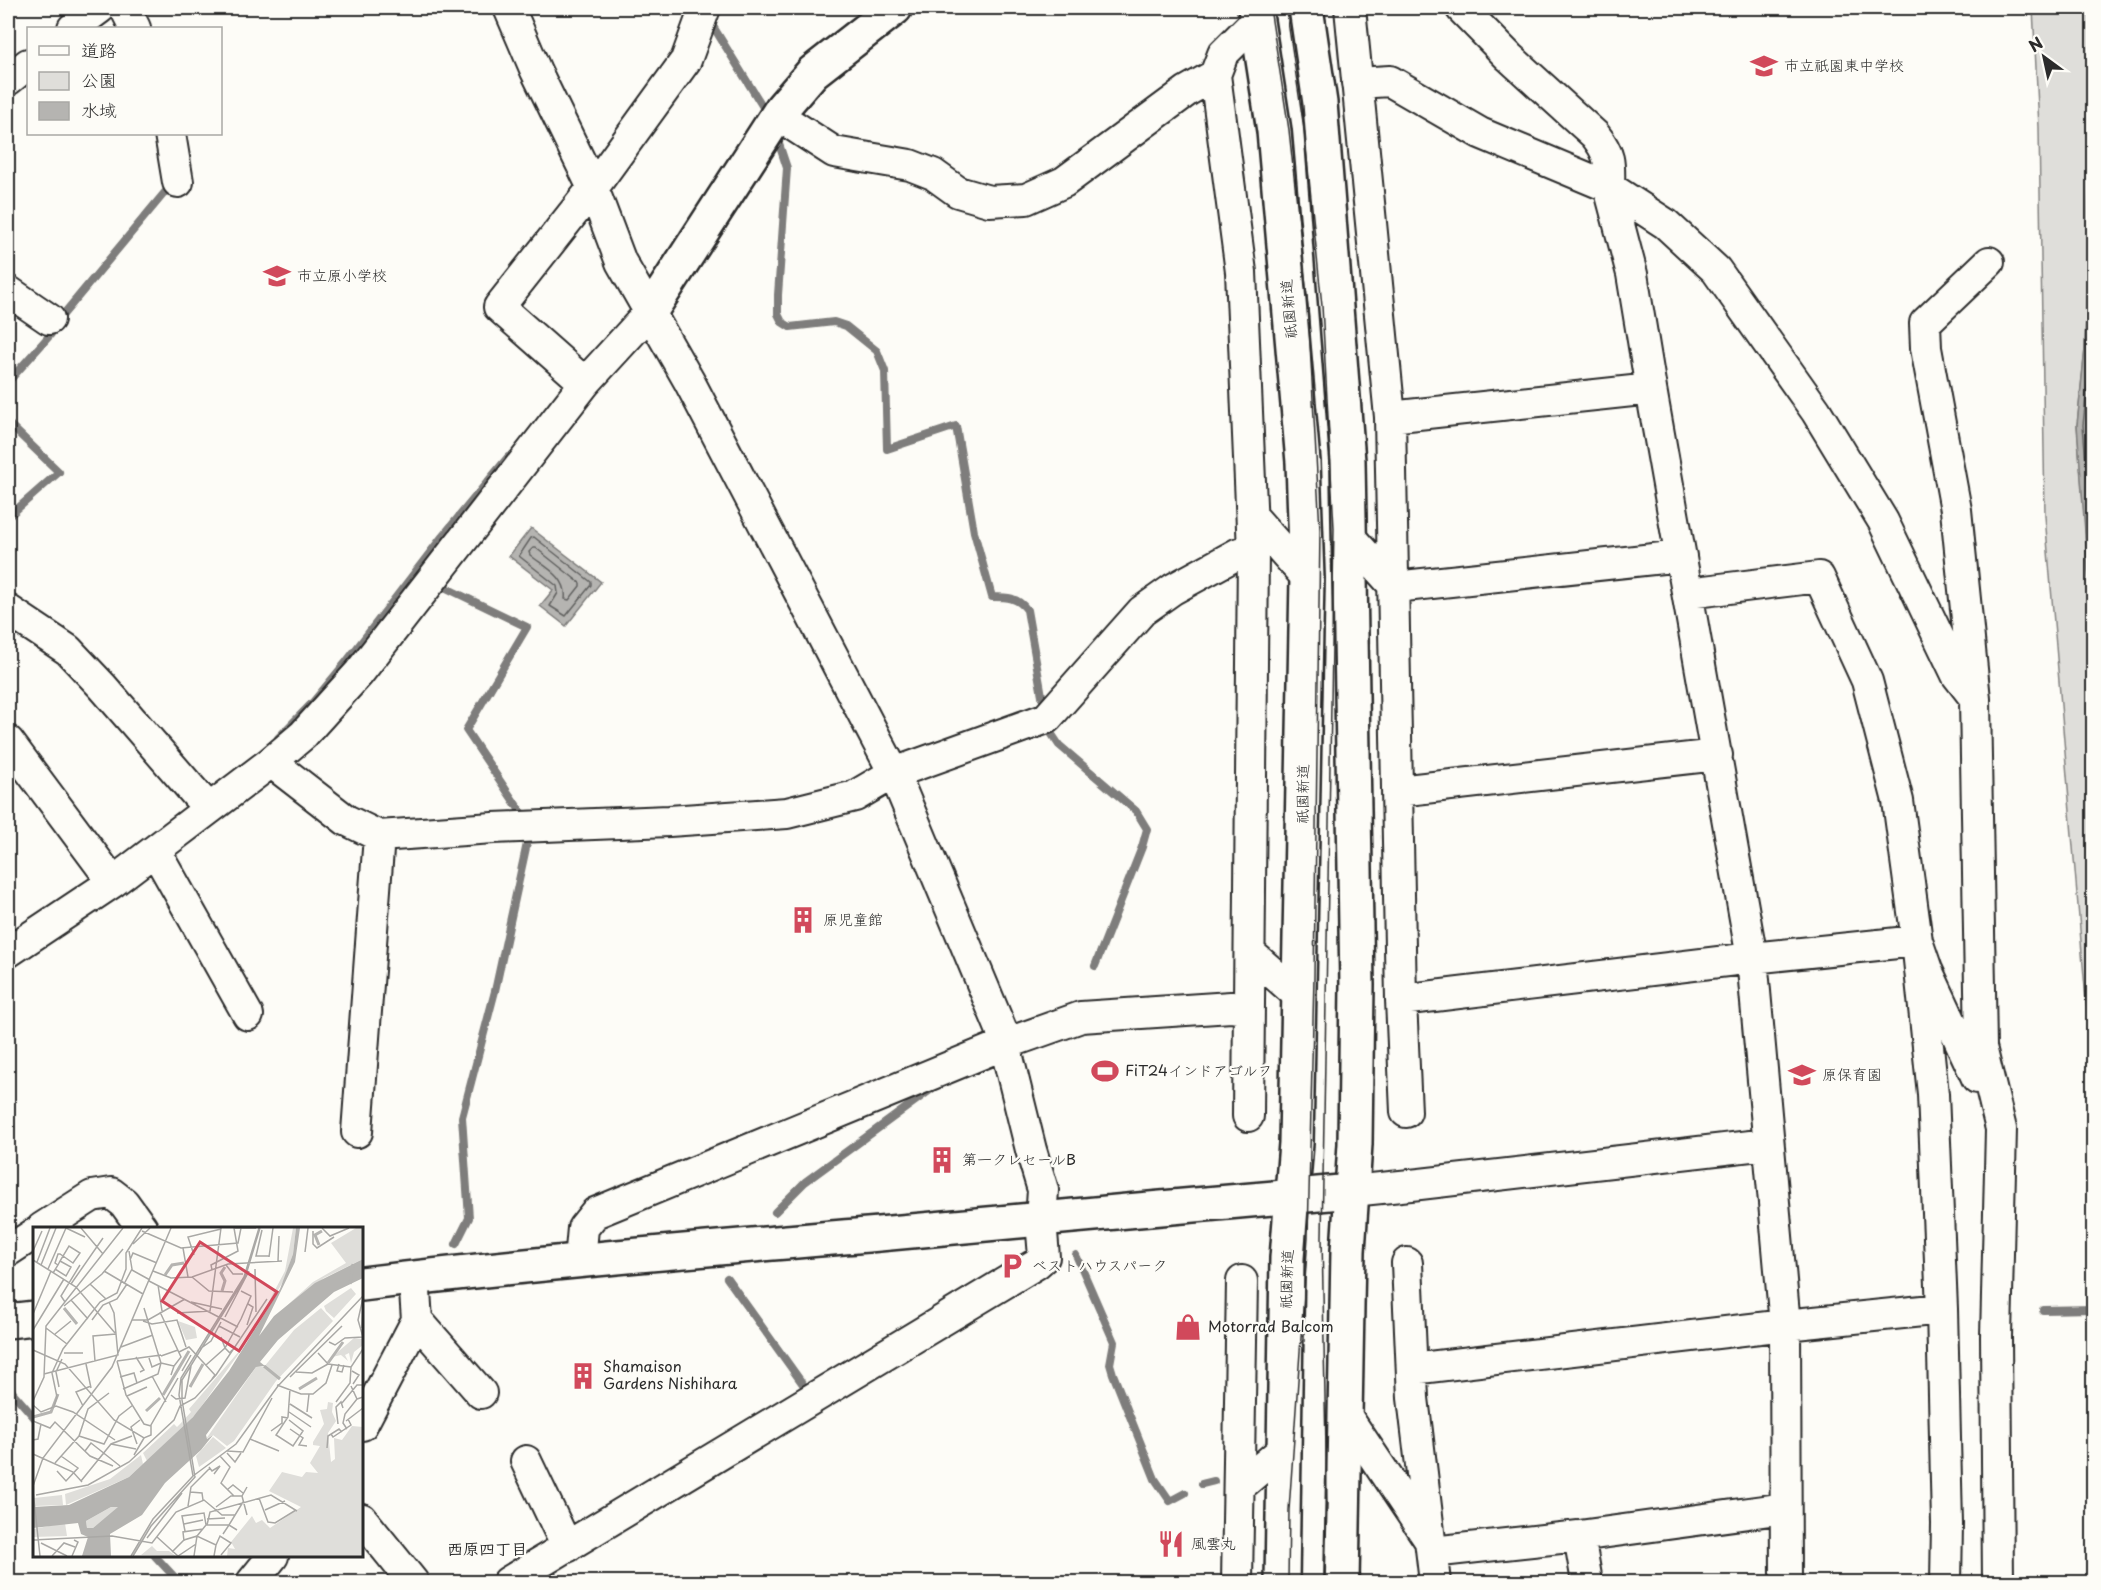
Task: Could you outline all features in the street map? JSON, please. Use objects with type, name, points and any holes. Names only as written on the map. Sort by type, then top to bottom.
[{"type":"main road","points":[[650,312],[777,115],[813,72],[896,8]]},
{"type":"main road","points":[[1306,8],[1320,102],[1348,461],[1357,985],[1355,1132],[1348,1251],[1342,1582]]},
{"type":"main road","name":"祇園新道","points":[[1256,14],[1274,131],[1303,462],[1306,578],[1299,996],[1292,1196],[1287,1258],[1282,1582]]},
{"type":"main road","points":[[363,1284],[580,1260],[1041,1220],[1228,1200],[1352,1191]]},
{"type":"main road","points":[[8,1321],[33,1318]]},
{"type":"street","points":[[75,27],[100,8]]},
{"type":"street","points":[[125,8],[134,27]]},
{"type":"street","points":[[508,1582],[1036,1264],[1044,1257],[1041,1220],[1043,1190],[1001,1029],[894,773],[689,381],[621,262],[593,188],[536,71],[509,8]]},
{"type":"street","points":[[585,383],[499,308],[593,188],[686,60],[705,8]]},
{"type":"street","points":[[1350,8],[1390,417],[1401,1000],[1406,1112]]},
{"type":"street","points":[[1461,8],[1509,57],[1595,135],[1606,149],[1610,161],[1609,187],[1632,274],[1752,958],[1785,1325],[1786,1582]]},
{"type":"street","points":[[1248,1116],[1254,551],[1241,272],[1215,75],[1223,54],[1256,14]]},
{"type":"street","points":[[8,80],[27,65]]},
{"type":"street","points":[[777,115],[834,152],[910,165],[933,174],[958,192],[988,201],[1026,199],[1064,182],[1187,90],[1215,75]]},
{"type":"street","points":[[1357,82],[1390,81],[1480,133],[1609,187],[1666,224],[1716,270],[1816,411],[1883,521],[1957,675],[1975,699]]},
{"type":"street","points":[[170,135],[178,182]]},
{"type":"street","points":[[1989,262],[1925,323],[1926,348],[1956,510],[1975,699],[1981,1047],[2001,1129],[1996,1337],[1998,1582]]},
{"type":"street","points":[[8,291],[49,319]]},
{"type":"street","points":[[10,944],[113,882],[208,808],[272,762],[303,735],[359,673],[585,383],[650,312]]},
{"type":"street","points":[[1390,417],[1651,388]]},
{"type":"street","points":[[1252,516],[1306,578]]},
{"type":"street","points":[[1348,535],[1395,587]]},
{"type":"street","points":[[272,762],[346,820],[379,836],[787,813],[855,796],[894,773],[1047,718],[1142,611],[1173,589],[1239,553],[1254,551]]},
{"type":"street","points":[[1395,587],[1681,556]]},
{"type":"street","points":[[1688,593],[1819,577],[1867,681],[1898,801],[1917,941],[1933,1094],[1942,1308],[1947,1524],[1946,1582]]},
{"type":"street","points":[[8,610],[68,650],[208,808]]},
{"type":"street","points":[[8,741],[113,882]]},
{"type":"street","points":[[1398,791],[1717,755]]},
{"type":"street","points":[[357,1132],[379,836]]},
{"type":"street","points":[[155,850],[248,1015]]},
{"type":"street","points":[[1917,941],[1927,970],[2001,1129]]},
{"type":"street","points":[[1401,1000],[1752,958],[1917,941]]},
{"type":"street","points":[[1357,985],[1400,948]]},
{"type":"street","points":[[1250,953],[1299,996]]},
{"type":"street","points":[[580,1260],[583,1228],[595,1213],[1005,1044],[1081,1017],[1231,1007],[1248,1009]]},
{"type":"street","points":[[1352,1191],[1768,1144]]},
{"type":"street","points":[[39,1227],[92,1196],[111,1192],[124,1203],[141,1227]]},
{"type":"street","points":[[1407,1263],[1413,1398],[1435,1582]]},
{"type":"street","points":[[363,1423],[417,1320],[414,1277]]},
{"type":"street","points":[[1237,1582],[1242,1281]]},
{"type":"street","points":[[1412,1369],[1942,1308]]},
{"type":"street","points":[[417,1320],[482,1393]]},
{"type":"street","points":[[1344,1414],[1432,1547]]},
{"type":"street","points":[[1239,1487],[1285,1448]]},
{"type":"street","points":[[526,1461],[567,1547]]},
{"type":"street","points":[[1432,1547],[1579,1536],[1785,1508]]},
{"type":"street","points":[[363,1520],[413,1582]]},
{"type":"street","points":[[1579,1536],[1587,1582]]},
{"type":"street","points":[[252,1582],[272,1557]]},
{"type":"green space","points":[[2033,8],[2093,8],[2085,349],[2077,425],[2094,639],[2093,1083],[2045,516],[2039,127]]},
{"type":"water","points":[[2093,84],[2093,639],[2077,425],[2085,349]]},
{"type":"water","points":[[531,528],[601,582],[566,626],[540,606],[553,590],[509,556]]},
{"type":"waterway","points":[[711,23],[766,112]]},
{"type":"waterway","points":[[777,138],[787,168],[778,314],[782,322],[790,327],[834,322],[846,326],[877,351],[885,371],[887,449],[956,426],[974,532],[992,597],[1016,600],[1027,610],[1044,707]]},
{"type":"waterway","points":[[8,382],[51,334],[57,322],[166,191]]},
{"type":"waterway","points":[[8,423],[59,472],[8,517]]},
{"type":"waterway","points":[[278,738],[313,702],[347,661],[442,537],[508,457]]},
{"type":"waterway","points":[[438,584],[527,627],[466,730],[525,818]]},
{"type":"waterway","points":[[1048,725],[1059,745],[1136,811],[1147,829],[1095,966]]},
{"type":"waterway","points":[[456,1244],[469,1218],[462,1117],[495,991],[529,834]]},
{"type":"waterway","points":[[775,1212],[805,1182],[933,1088]]},
{"type":"waterway","points":[[8,1222],[12,1227]]},
{"type":"waterway","points":[[1076,1255],[1114,1342],[1110,1364],[1155,1479],[1170,1501],[1185,1493]]},
{"type":"waterway","points":[[727,1278],[810,1394]]},
{"type":"waterway","points":[[2043,1310],[2094,1309]]},
{"type":"waterway","points":[[8,1384],[33,1416]]},
{"type":"waterway","points":[[1202,1484],[1214,1481]]},
{"type":"waterway","points":[[156,1557],[179,1582]]},
{"type":"tram line","points":[[1270,8],[1289,130],[1308,306],[1320,530],[1308,1237],[1289,1510],[1288,1582]]},
{"type":"tram line","points":[[1286,8],[1304,129],[1322,306],[1334,528],[1322,1237],[1327,1504],[1325,1582]]},
{"type":"place","name":"市立祇園東中学校","points":[[1764,66]]},
{"type":"place","name":"市立原小学校","points":[[277,276]]},
{"type":"place","name":"原児童館","points":[[803,920]]},
{"type":"place","name":"FiT24インドアゴルフ","points":[[1105,1071]]},
{"type":"place","name":"原保育園","points":[[1802,1075]]},
{"type":"place","name":"第一クレセールB","points":[[942,1160]]},
{"type":"place","name":"ベストハウスパーク","points":[[1012,1266]]},
{"type":"place","name":"Motorrad Balcom","points":[[1188,1327]]},
{"type":"place","name":"Shamaison Gardens Nishihara","points":[[583,1376]]},
{"type":"place","name":"風雲丸","points":[[1171,1544]]},
{"type":"district","name":"西原四丁目","points":[[487,1549]]}]
